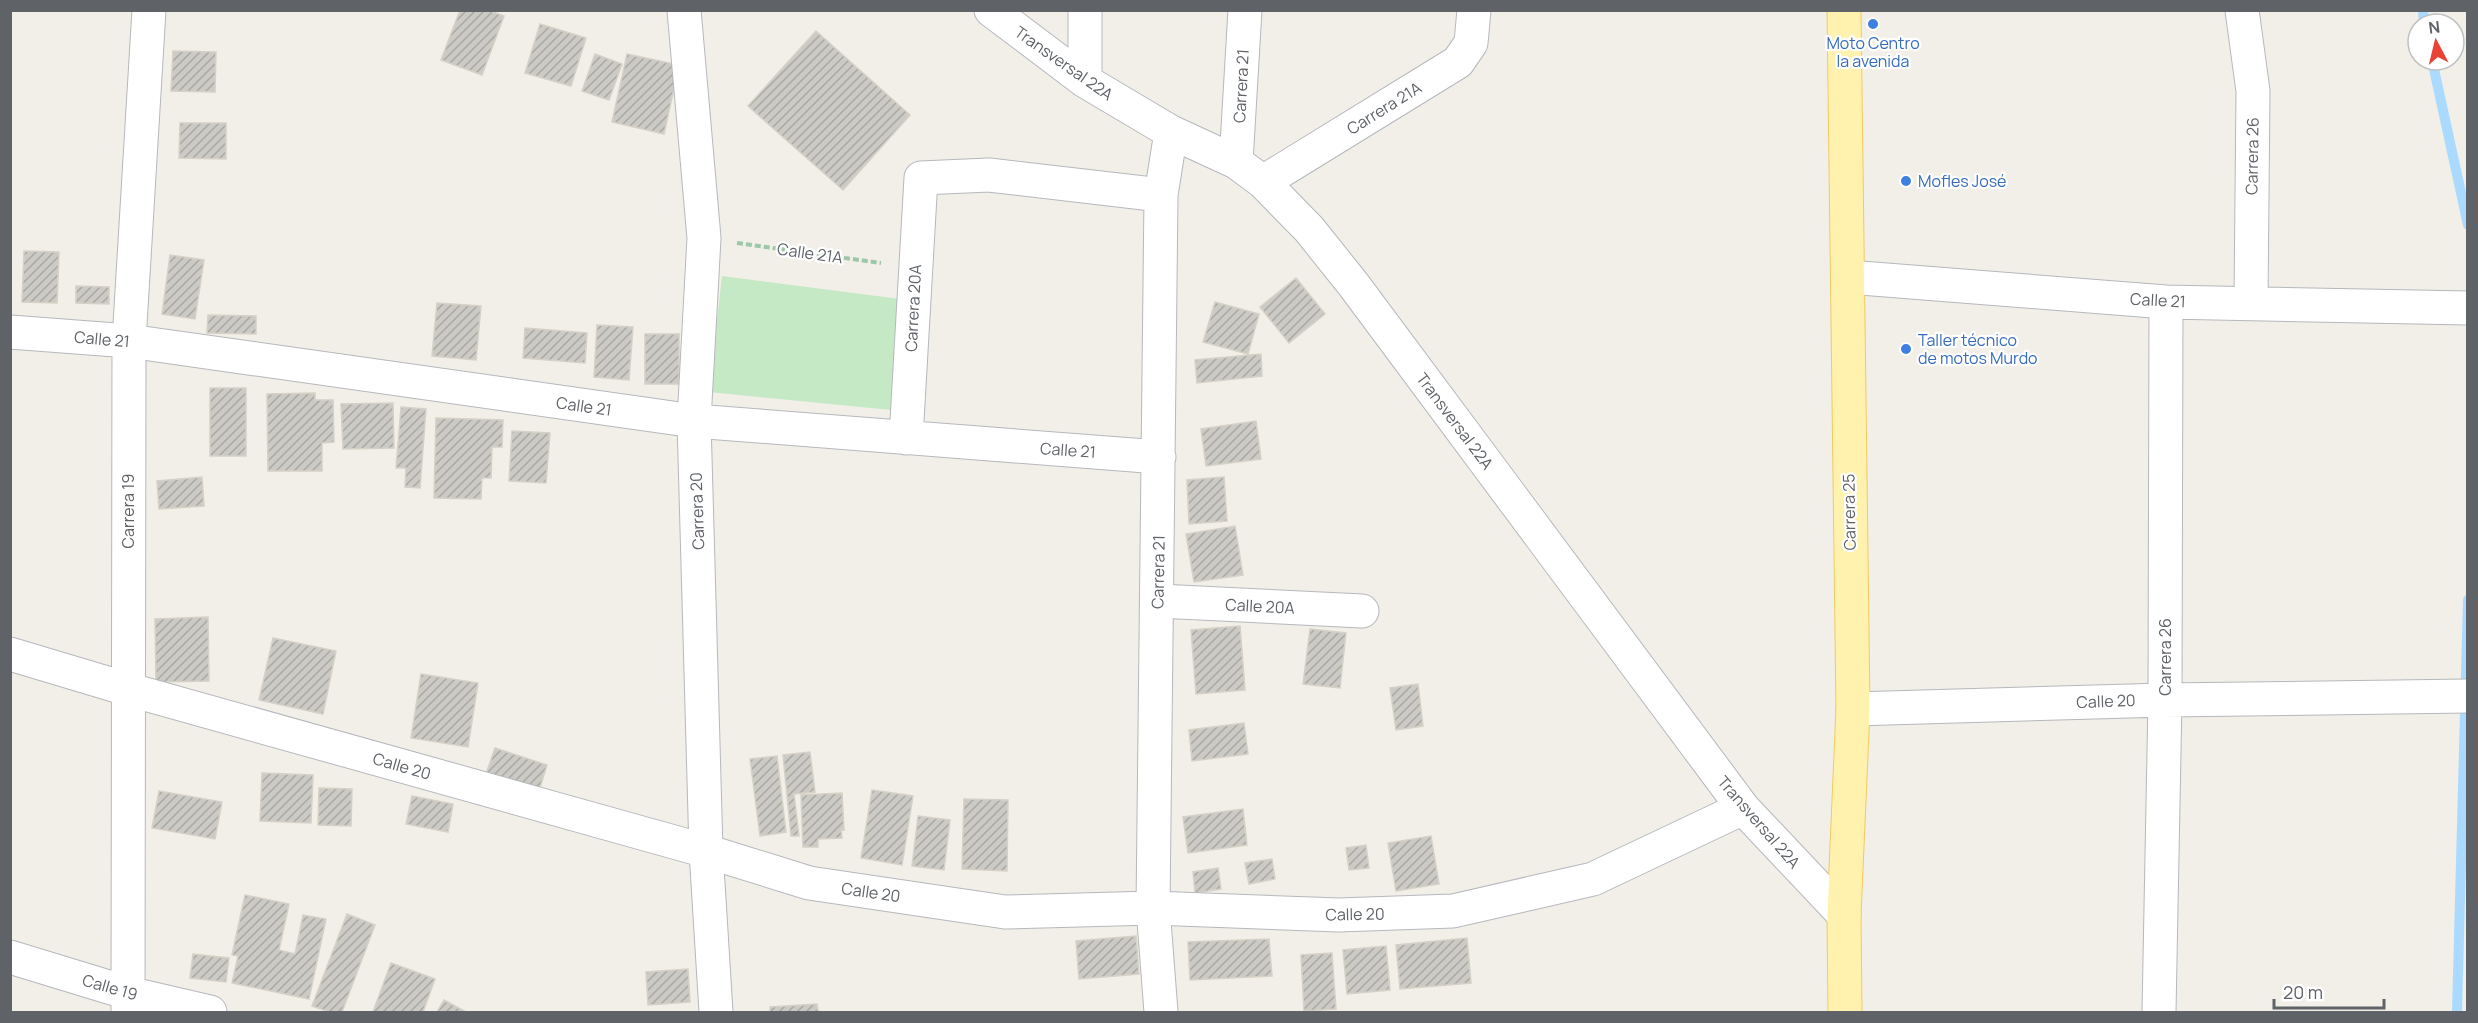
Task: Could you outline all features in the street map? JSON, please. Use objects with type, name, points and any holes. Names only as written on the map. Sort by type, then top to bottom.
[{"type":"main road","name":"Carrera 25","points":[[1844,10],[1853,709],[1844,915],[1845,1012]]},
{"type":"street","name":"Carrera 19","points":[[128,1003],[129,341],[149,10]]},
{"type":"street","name":"Transversal 22A","points":[[991,10],[1085,81],[1171,132],[1236,162],[1263,183],[1309,229],[1353,284],[1743,808],[1844,915]]},
{"type":"street","points":[[1085,10],[1085,81]]},
{"type":"street","name":"Carrera 21","points":[[1236,162],[1245,10]]},
{"type":"street","name":"Carrera 21A","points":[[1263,183],[1458,62],[1471,43],[1474,10]]},
{"type":"street","name":"Carrera 26","points":[[2242,10],[2253,91],[2251,302]]},
{"type":"street","name":"Carrera 20","points":[[677,12],[704,238],[694,421],[706,851],[716,1012]]},
{"type":"street","name":"Carrera 21","points":[[1161,1012],[1153,908],[1160,457],[1161,195],[1171,132]]},
{"type":"street","name":"Carrera 20A","points":[[906,438],[921,178],[988,175],[1161,195]]},
{"type":"street","name":"Calle 21","points":[[1848,277],[2166,302],[2458,308]]},
{"type":"street","name":"Carrera 26","points":[[2159,1012],[2165,700],[2166,302]]},
{"type":"street","name":"Calle 21","points":[[10,332],[129,341],[694,421],[1160,457]]},
{"type":"street","name":"Calle 20A","points":[[1158,602],[1362,610]]},
{"type":"street","name":"Calle 20","points":[[10,654],[127,689],[706,851],[809,883],[1005,912],[1153,908],[1339,915],[1453,911],[1593,879],[1743,808]]},
{"type":"street","name":"Calle 20","points":[[1853,709],[2165,700],[2468,696]]},
{"type":"street","name":"Calle 19","points":[[10,957],[128,1003],[210,1012]]},
{"type":"path","name":"Calle 21A","points":[[704,238],[916,268]]},
{"type":"green space","points":[[722,276],[900,299],[891,410],[709,392]]},
{"type":"building","points":[[460,10],[488,10],[504,16],[482,75],[441,60]]},
{"type":"building","points":[[540,24],[586,38],[571,86],[525,73]]},
{"type":"building","points":[[816,31],[910,115],[843,190],[748,106]]},
{"type":"building","points":[[173,51],[216,52],[215,92],[171,91]]},
{"type":"building","points":[[595,54],[622,64],[609,100],[582,91]]},
{"type":"building","points":[[627,54],[679,65],[664,134],[612,122]]},
{"type":"building","points":[[180,123],[226,123],[226,159],[179,158]]},
{"type":"building","points":[[24,251],[59,252],[57,303],[22,302]]},
{"type":"building","points":[[170,255],[204,260],[195,319],[162,314]]},
{"type":"building","points":[[1296,278],[1325,314],[1289,343],[1260,307]]},
{"type":"building","points":[[76,286],[109,287],[109,304],[76,303]]},
{"type":"building","points":[[1215,302],[1259,314],[1248,354],[1203,342]]},
{"type":"building","points":[[437,303],[481,306],[476,360],[432,356]]},
{"type":"building","points":[[208,315],[256,316],[256,334],[207,333]]},
{"type":"building","points":[[597,325],[633,327],[629,380],[594,377]]},
{"type":"building","points":[[525,328],[587,333],[585,363],[523,358]]},
{"type":"building","points":[[645,334],[679,334],[679,384],[645,384]]},
{"type":"building","points":[[1261,354],[1262,376],[1197,383],[1195,360]]},
{"type":"building","points":[[210,388],[246,388],[246,456],[210,456]]},
{"type":"building","points":[[315,393],[315,400],[333,400],[334,442],[322,443],[322,471],[268,471],[267,394]]},
{"type":"building","points":[[393,403],[394,448],[343,449],[341,404]]},
{"type":"building","points":[[401,407],[426,409],[420,488],[405,487],[406,468],[396,468]]},
{"type":"building","points":[[436,418],[503,420],[502,447],[492,447],[491,478],[482,478],[481,499],[434,498]]},
{"type":"building","points":[[1256,421],[1261,459],[1206,466],[1201,429]]},
{"type":"building","points":[[512,431],[550,433],[546,483],[509,481]]},
{"type":"building","points":[[202,477],[204,506],[159,509],[157,481]]},
{"type":"building","points":[[1224,477],[1227,521],[1189,524],[1187,480]]},
{"type":"building","points":[[1235,526],[1243,575],[1194,582],[1186,534]]},
{"type":"building","points":[[208,617],[209,681],[156,682],[155,619]]},
{"type":"building","points":[[1240,626],[1245,690],[1196,694],[1191,630]]},
{"type":"building","points":[[1310,629],[1346,633],[1340,688],[1303,684]]},
{"type":"building","points":[[273,638],[336,651],[323,714],[259,700]]},
{"type":"building","points":[[421,674],[478,683],[468,747],[411,738]]},
{"type":"building","points":[[1418,684],[1423,726],[1396,730],[1390,688]]},
{"type":"building","points":[[1244,723],[1248,754],[1192,761],[1189,730]]},
{"type":"building","points":[[495,748],[547,765],[539,791],[486,774]]},
{"type":"building","points":[[810,752],[815,792],[794,794],[799,836],[791,836],[783,755]]},
{"type":"building","points":[[777,756],[786,832],[760,836],[750,759]]},
{"type":"building","points":[[262,773],[313,775],[311,823],[260,821]]},
{"type":"building","points":[[319,788],[352,789],[351,826],[318,825]]},
{"type":"building","points":[[872,790],[913,796],[902,865],[861,858]]},
{"type":"building","points":[[159,791],[222,802],[215,839],[152,828]]},
{"type":"building","points":[[842,793],[844,830],[841,829],[842,838],[818,839],[818,847],[803,847],[801,795]]},
{"type":"building","points":[[412,796],[453,804],[448,832],[406,824]]},
{"type":"building","points":[[964,799],[1008,800],[1007,871],[962,869]]},
{"type":"building","points":[[1243,809],[1247,845],[1188,853],[1183,817]]},
{"type":"building","points":[[918,816],[950,820],[944,870],[912,866]]},
{"type":"building","points":[[1431,836],[1439,884],[1396,891],[1388,843]]},
{"type":"building","points":[[1366,845],[1369,868],[1349,870],[1346,848]]},
{"type":"building","points":[[1272,859],[1275,879],[1249,884],[1245,863]]},
{"type":"building","points":[[1218,868],[1221,889],[1195,893],[1193,872]]},
{"type":"building","points":[[245,895],[289,904],[279,950],[295,954],[303,915],[326,919],[309,999],[232,983],[238,956],[232,955]]},
{"type":"building","points":[[347,914],[375,925],[342,1012],[330,1012],[312,1006]]},
{"type":"building","points":[[1136,936],[1139,974],[1079,979],[1076,941]]},
{"type":"building","points":[[1467,938],[1471,983],[1400,989],[1396,945]]},
{"type":"building","points":[[1269,939],[1272,976],[1190,980],[1188,942]]},
{"type":"building","points":[[1386,946],[1390,990],[1347,994],[1343,950]]},
{"type":"building","points":[[1332,953],[1336,1009],[1304,1011],[1301,955]]},
{"type":"building","points":[[193,954],[229,958],[226,982],[190,978]]},
{"type":"building","points":[[391,963],[435,979],[423,1012],[373,1012]]},
{"type":"building","points":[[688,969],[690,1002],[648,1005],[646,972]]},
{"type":"building","points":[[444,1000],[466,1012],[437,1012]]},
{"type":"building","points":[[817,1004],[818,1011],[823,1012],[770,1012],[770,1007]]},
{"type":"waterway","points":[[2435,72],[2468,225]]},
{"type":"waterway","points":[[2457,1012],[2468,600]]},
{"type":"place","name":"Moto Centro la avenida","points":[[1873,24]]},
{"type":"place","name":"Mofles José","points":[[1906,181]]},
{"type":"place","name":"Taller técnico de motos Murdo","points":[[1906,349]]}]
